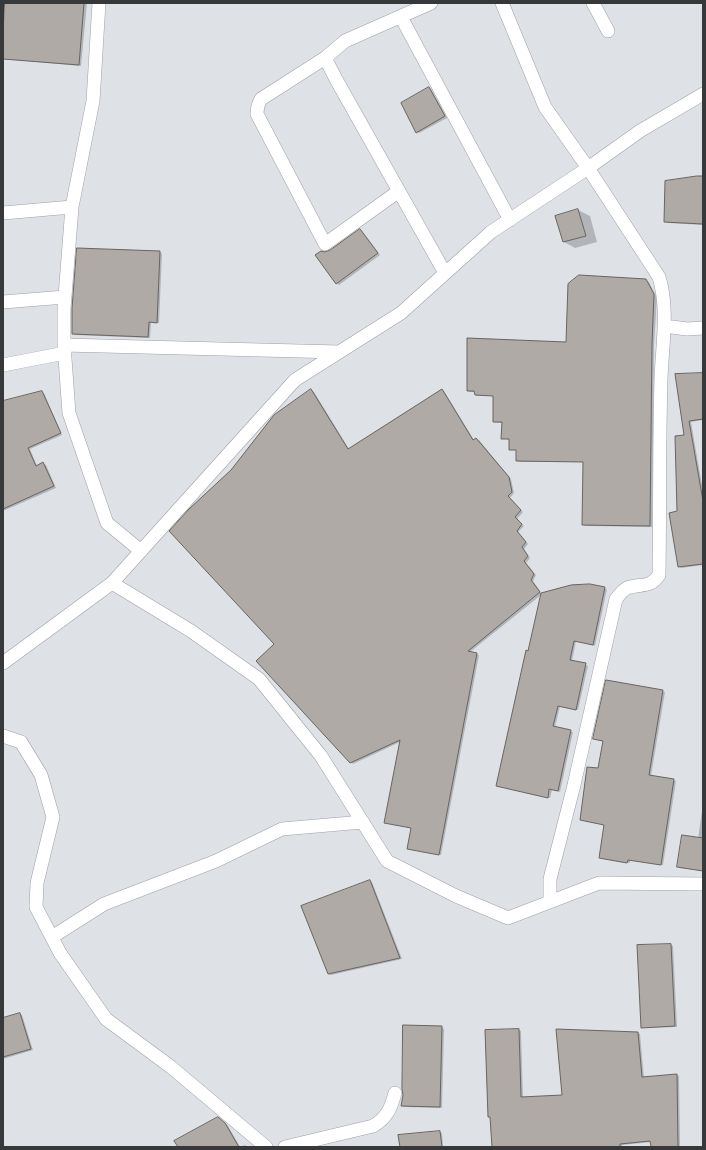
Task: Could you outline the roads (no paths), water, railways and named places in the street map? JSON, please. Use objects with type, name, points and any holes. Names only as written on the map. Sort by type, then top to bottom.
[{"type":"street","points":[[99,3],[93,101],[72,207],[65,297],[65,349],[70,413],[107,523],[141,551]]},
{"type":"street","points":[[399,191],[325,244],[257,114],[257,110],[259,102],[262,99],[325,58],[345,41],[431,3]]},
{"type":"street","points":[[502,3],[545,107],[588,168],[658,277],[663,290],[665,311],[661,379],[659,575],[655,581],[627,588],[616,599],[574,785],[550,879],[550,901]]},
{"type":"street","points":[[593,3],[608,31]]},
{"type":"street","points":[[400,17],[510,220]]},
{"type":"street","points":[[325,58],[445,273]]},
{"type":"street","points":[[3,663],[112,583],[295,380],[401,313],[491,232],[588,168],[640,131],[703,94]]},
{"type":"street","points":[[3,213],[72,207]]},
{"type":"street","points":[[3,302],[65,297]]},
{"type":"street","points":[[664,326],[686,329],[703,328]]},
{"type":"street","points":[[3,365],[65,349],[339,352]]},
{"type":"street","points":[[112,583],[191,631],[259,679],[321,756],[387,860],[462,898],[508,918],[599,883],[703,884]]},
{"type":"street","points":[[3,736],[21,742],[41,775],[53,817],[37,883],[36,907],[60,953],[106,1019],[171,1067],[266,1147]]},
{"type":"street","points":[[52,937],[104,904],[216,861],[282,829],[362,822]]},
{"type":"street","points":[[285,1147],[373,1126],[388,1114],[395,1093]]}]
